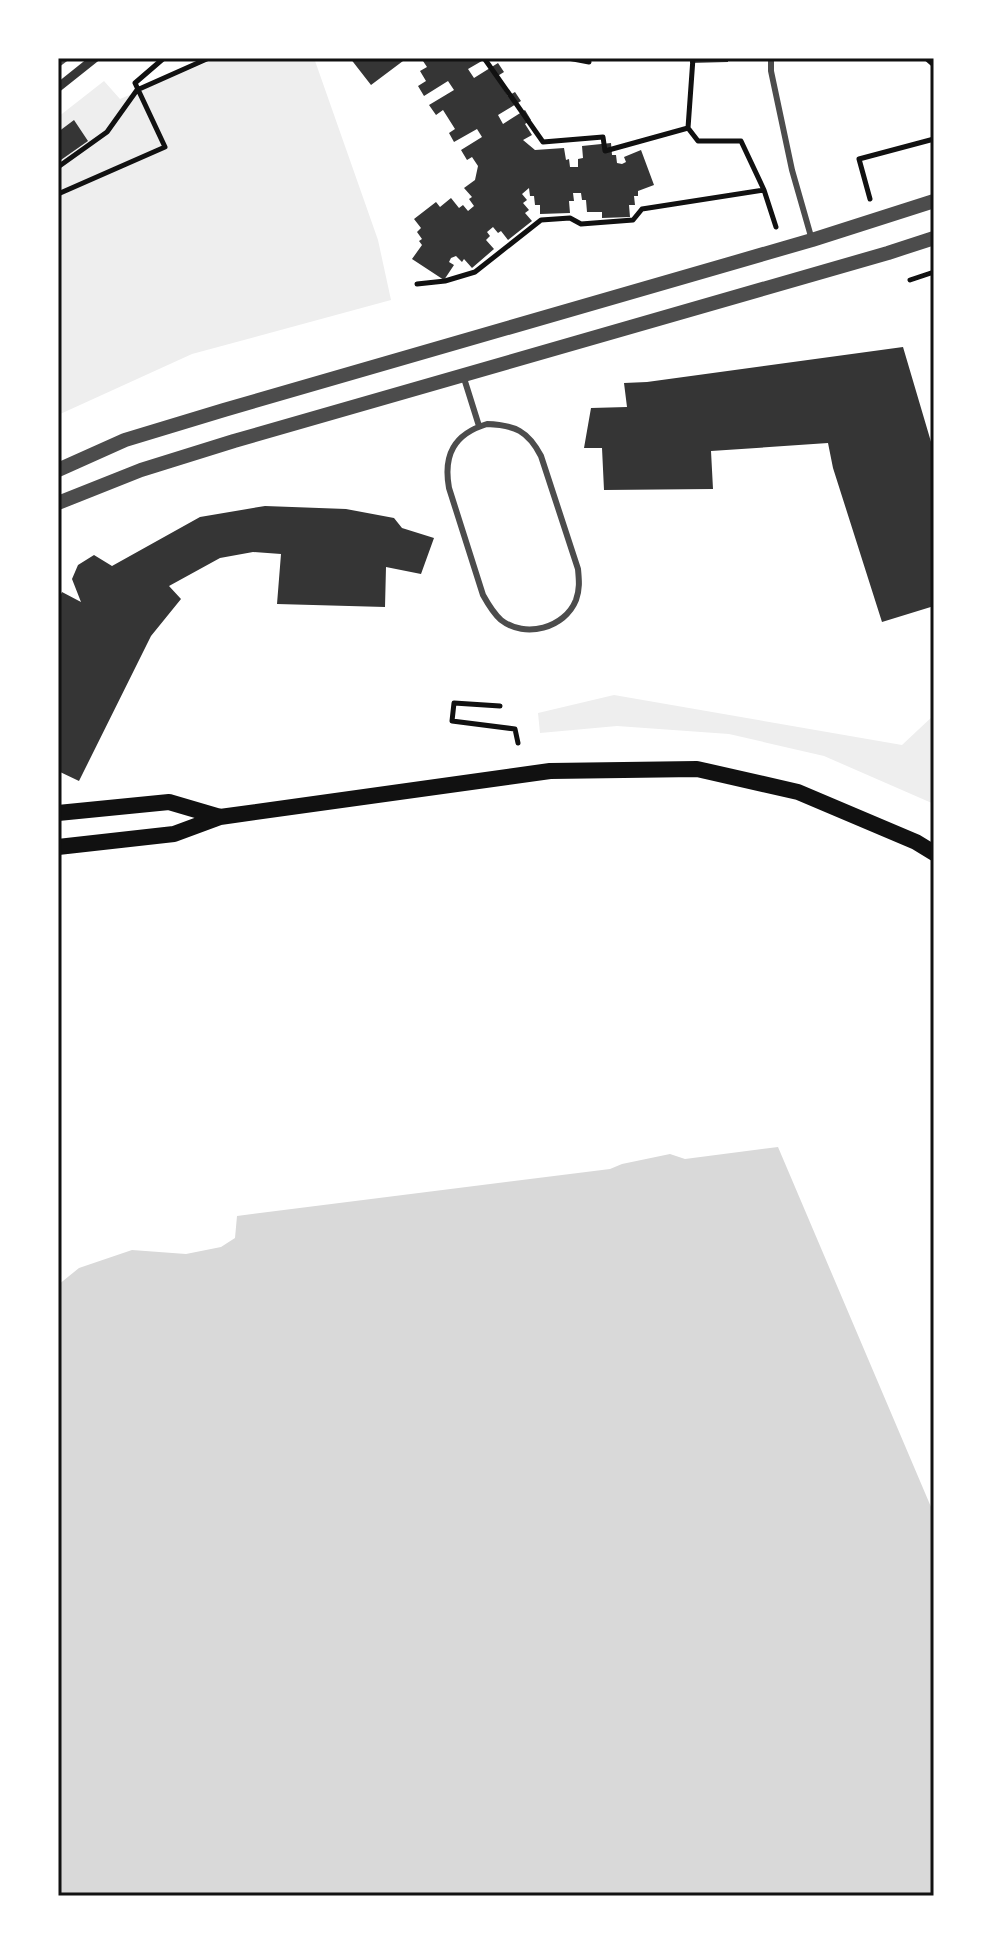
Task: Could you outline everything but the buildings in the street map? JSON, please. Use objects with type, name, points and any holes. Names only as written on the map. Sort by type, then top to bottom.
[{"type":"main road","points":[[58,847],[174,834],[220,817],[550,771],[697,769],[798,792],[916,842],[934,853]]},
{"type":"main road","points":[[58,813],[169,802],[220,817]]},
{"type":"street","points":[[58,470],[125,440],[934,202]]},
{"type":"street","points":[[58,503],[154,465],[934,238]]},
{"type":"lane","points":[[58,64],[66,58]]},
{"type":"lane","points":[[771,58],[792,170],[812,240]]},
{"type":"lane","points":[[463,375],[479,426]]},
{"type":"lane","points":[[504,424],[520,430],[533,441],[541,456],[578,569],[580,585],[576,602],[566,616],[552,625],[535,630],[518,629],[503,622],[491,610],[483,595],[446,472],[449,455],[458,440],[479,426],[504,424]]},
{"type":"path","points":[[58,194],[165,147],[135,83],[164,58]]},
{"type":"path","points":[[58,167],[107,132],[137,90],[209,58]]},
{"type":"path","points":[[484,58],[543,142],[603,137],[605,151],[688,128]]},
{"type":"path","points":[[568,58],[589,62]]},
{"type":"path","points":[[693,58],[688,128],[698,141],[741,141],[764,190],[776,227]]},
{"type":"path","points":[[926,58],[934,65]]},
{"type":"path","points":[[869,196],[859,159],[934,139]]},
{"type":"path","points":[[417,284],[445,281],[475,272],[541,220],[570,218],[581,224],[633,220],[642,209],[764,190]]},
{"type":"path","points":[[910,280],[934,272]]},
{"type":"path","points":[[500,706],[454,703],[452,721],[515,729],[518,743]]},
{"type":"shaded area","points":[[217,58],[314,58],[378,240],[391,300],[192,354],[58,415],[58,117],[104,81],[120,99]]},
{"type":"shaded area","points":[[614,695],[902,745],[934,715],[934,804],[824,756],[729,734],[617,726],[540,733],[538,713]]},
{"type":"shaded area","points":[[778,1147],[934,1514],[934,1896],[58,1896],[58,1285],[79,1268],[132,1250],[186,1254],[221,1247],[235,1238],[237,1216],[610,1169],[670,1154],[685,1159]]}]
